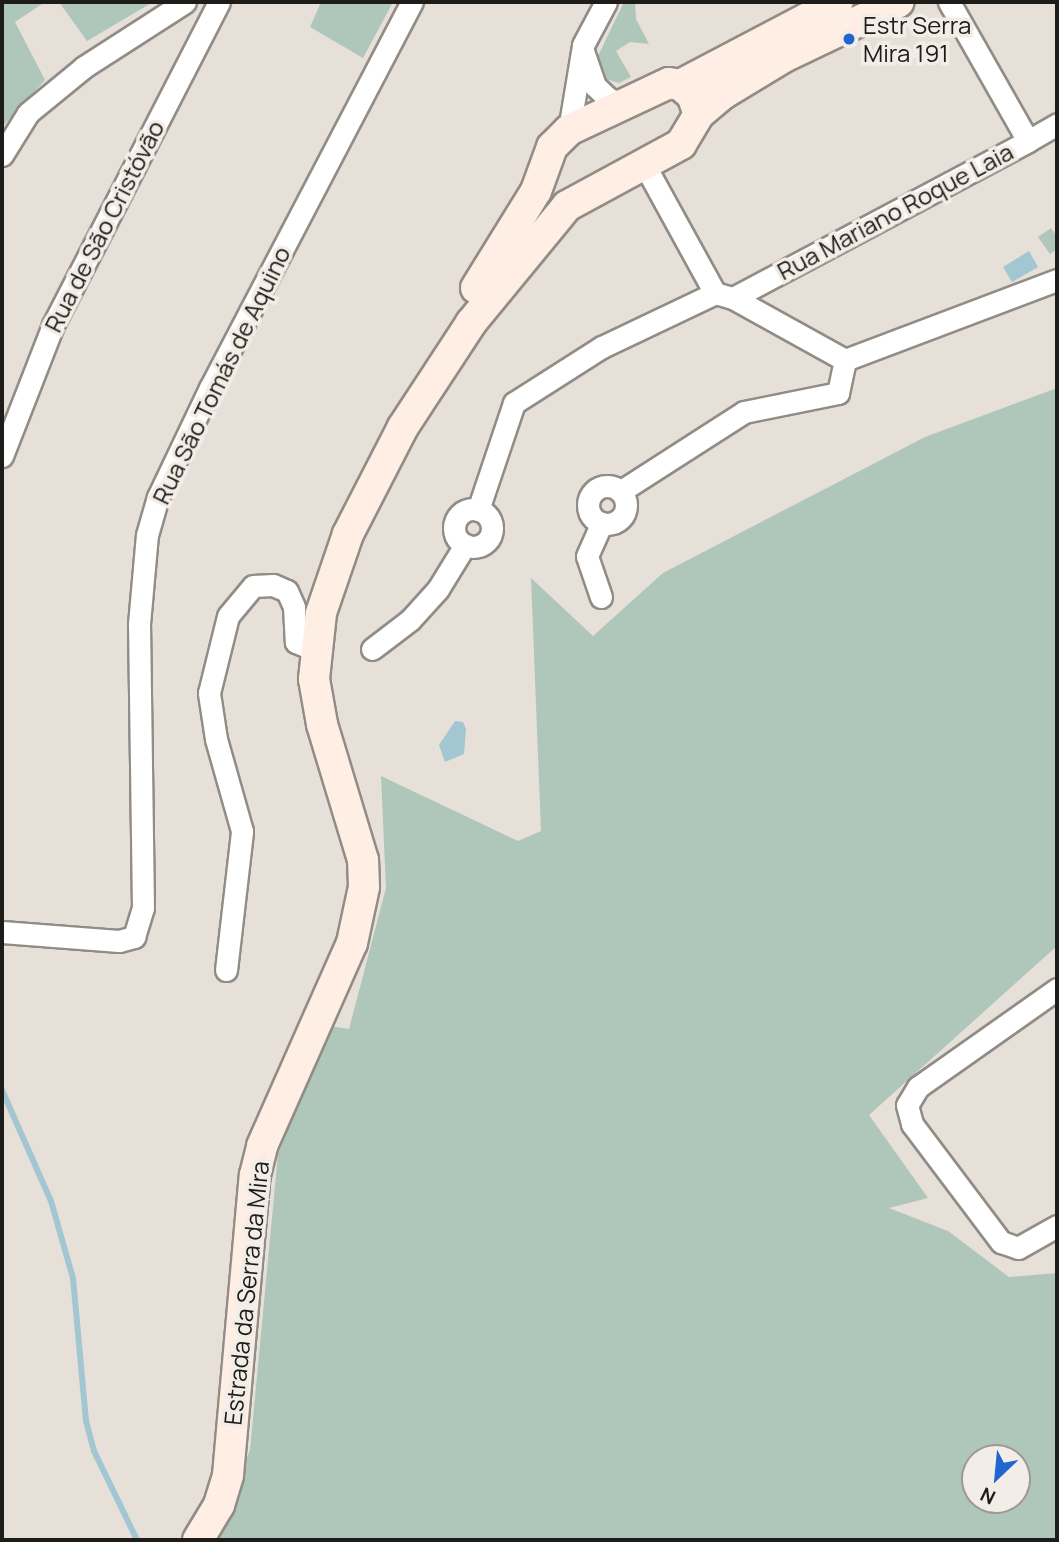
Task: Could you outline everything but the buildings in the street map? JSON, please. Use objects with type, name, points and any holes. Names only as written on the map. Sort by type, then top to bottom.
[{"type":"street","points":[[2,155],[37,106],[83,67],[185,2]]},
{"type":"street","name":"Rua de São Cristóvão","points":[[2,456],[53,325],[219,2]]},
{"type":"street","name":"Rua São Tomás de Aquino","points":[[2,932],[119,942],[134,937],[143,908],[139,624],[141,574],[155,510],[210,387],[412,2]]},
{"type":"street","points":[[569,130],[583,45],[606,2]]},
{"type":"street","points":[[569,130],[654,87],[680,85],[838,2]]},
{"type":"street","name":"Estrada da Serra da Mira","points":[[412,415],[493,292],[546,228],[582,195],[681,144],[699,114],[784,57],[899,2]]},
{"type":"street","name":"Rua Mariano Roque Laia","points":[[372,649],[410,620],[438,589],[465,545],[477,547],[491,535],[491,523],[478,510],[514,404],[602,347],[724,295],[1028,141],[949,2]]},
{"type":"street","points":[[583,45],[584,62],[595,86],[609,99],[623,103]]},
{"type":"street","points":[[680,85],[692,95],[699,114]]},
{"type":"street","points":[[1028,141],[1057,124]]},
{"type":"street","name":"Estrada da Serra da Mira","points":[[198,1540],[219,1504],[228,1475],[255,1175],[262,1146],[352,943],[364,887],[363,860],[317,702],[315,650],[327,588],[344,544],[478,284],[550,164],[552,147],[569,130]]},
{"type":"street","points":[[550,164],[555,180],[568,191],[582,195]]},
{"type":"street","points":[[644,164],[724,295],[845,360],[1057,280]]},
{"type":"street","points":[[601,597],[587,556],[602,523],[614,523],[624,515],[626,503],[621,491],[744,412],[838,393],[845,360]]},
{"type":"street","points":[[226,970],[242,831],[216,739],[209,692],[228,616],[253,586],[273,584],[287,591],[294,607],[296,642],[315,650]]},
{"type":"street","points":[[1057,989],[918,1087],[907,1105],[912,1124],[1000,1242],[1018,1248],[1057,1226]]},
{"type":"green space","points":[[2,2],[45,2],[15,22],[45,80],[2,127]]},
{"type":"green space","points":[[59,2],[153,2],[87,41]]},
{"type":"green space","points":[[321,2],[393,2],[363,58],[310,27]]},
{"type":"green space","points":[[624,2],[635,2],[636,19],[649,44],[630,42],[616,51],[631,77],[619,83],[606,79],[597,58]]},
{"type":"green space","points":[[1051,228],[1057,237],[1057,249],[1050,254],[1038,237]]},
{"type":"green space","points":[[1057,388],[1057,946],[869,1115],[928,1198],[889,1208],[948,1231],[1009,1277],[1057,1273],[1057,1540],[212,1540],[250,1450],[278,1154],[330,1026],[349,1029],[386,888],[381,776],[518,841],[541,831],[531,578],[593,636],[663,573],[925,437]]},
{"type":"water","points":[[1029,251],[1038,267],[1012,282],[1003,267]]},
{"type":"water","points":[[455,721],[463,722],[466,729],[464,754],[445,762],[439,745]]},
{"type":"waterway","points":[[2,1090],[51,1201],[73,1278],[86,1421],[94,1451],[137,1540]]},
{"type":"place","name":"Estr Serra Mira 191","points":[[849,39]]}]
